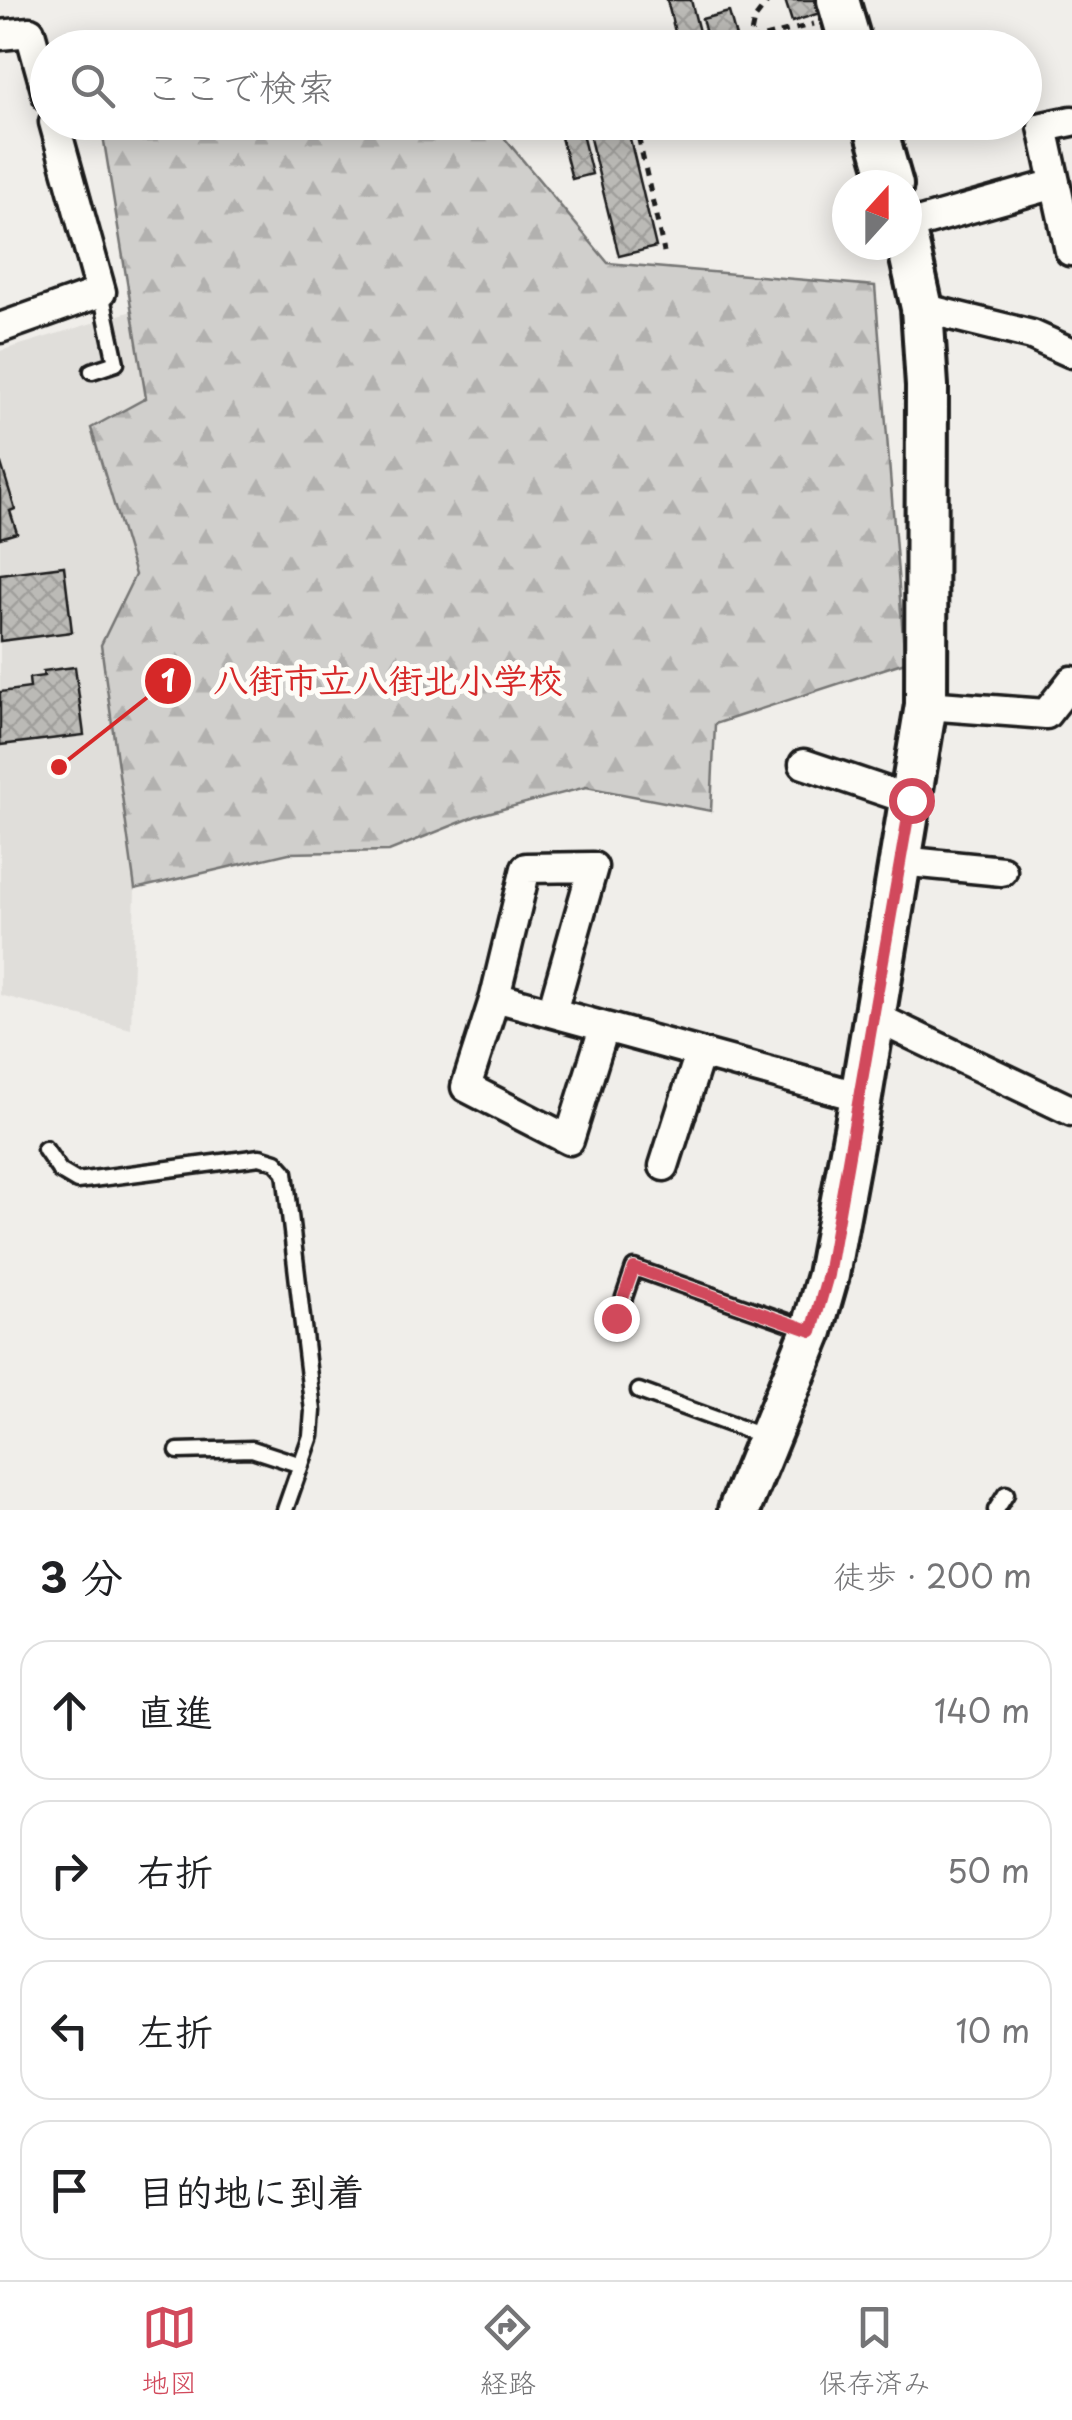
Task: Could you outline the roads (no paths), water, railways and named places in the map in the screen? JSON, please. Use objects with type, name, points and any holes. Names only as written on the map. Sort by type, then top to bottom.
[{"type":"street","points":[[0,35],[30,32]]},
{"type":"street","points":[[1072,121],[1043,126],[1072,251]]},
{"type":"street","points":[[0,328],[101,292],[59,140]]},
{"type":"street","points":[[879,140],[888,170]]},
{"type":"street","points":[[922,222],[1055,184]]},
{"type":"street","points":[[739,1510],[812,1331],[828,1275],[926,705],[927,386],[922,308],[911,260]]},
{"type":"street","points":[[922,308],[1032,335],[1072,353]]},
{"type":"street","points":[[926,705],[1046,714],[1072,681]]},
{"type":"street","points":[[804,764],[911,800]]},
{"type":"street","points":[[900,861],[1002,871]]},
{"type":"street","points":[[552,1012],[593,867],[526,868],[495,997],[466,1088],[569,1140],[604,1028]]},
{"type":"street","points":[[495,997],[861,1096]]},
{"type":"street","points":[[874,1016],[1072,1111]]},
{"type":"street","points":[[664,1166],[700,1053]]},
{"type":"lane","points":[[92,372],[116,363],[101,292]]},
{"type":"lane","points":[[44,1149],[60,1171],[77,1180],[260,1157],[276,1162],[285,1172],[313,1410],[311,1436],[285,1510]]},
{"type":"lane","points":[[616,1318],[634,1268],[812,1331]]},
{"type":"lane","points":[[639,1391],[769,1438]]},
{"type":"lane","points":[[178,1451],[252,1448],[301,1465]]},
{"type":"lane","points":[[996,1510],[1006,1494]]},
{"type":"place","name":"八街市立八街北小学校","points":[[59,767]]}]
